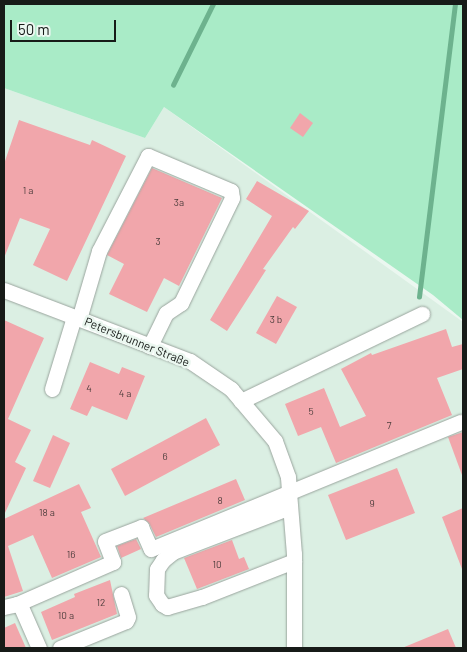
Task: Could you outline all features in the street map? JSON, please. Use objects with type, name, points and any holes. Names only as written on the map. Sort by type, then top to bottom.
[{"type":"street","points":[[52,390],[99,251],[148,156],[231,191],[232,198],[181,303],[166,313],[150,346]]},
{"type":"street","name":"Petersbrunner Straße","points":[[4,290],[190,361],[231,388],[275,441],[288,477],[294,561],[294,648]]},
{"type":"street","points":[[241,401],[422,314]]},
{"type":"street","points":[[294,561],[280,564],[202,597],[167,607],[162,604],[156,595],[156,569],[173,552],[461,422]]},
{"type":"street","points":[[10,606],[113,562],[105,541],[141,527],[151,549],[290,499]]},
{"type":"street","points":[[60,648],[126,621],[128,617],[121,594]]},
{"type":"street","points":[[10,606],[21,607],[39,648]]},
{"type":"shaded area","points":[[4,88],[145,138],[164,107],[463,322],[463,648],[4,648]]},
{"type":"green space","points":[[4,4],[463,4],[463,320],[433,295],[164,107],[145,138],[4,88]]},
{"type":"building","points":[[300,113],[313,123],[303,137],[290,128]]},
{"type":"building","points":[[19,120],[90,145],[92,140],[126,156],[67,281],[33,265],[50,229],[20,218],[4,258],[4,164]]},
{"type":"building","points":[[152,168],[222,198],[179,286],[164,278],[147,312],[109,294],[124,264],[107,255]]},
{"type":"building","points":[[257,181],[309,211],[295,229],[293,227],[263,269],[266,270],[227,331],[210,320],[272,216],[246,199]]},
{"type":"building","points":[[277,296],[297,307],[276,344],[256,333]]},
{"type":"building","points":[[4,320],[44,338],[8,419],[31,430],[15,462],[26,468],[4,515]]},
{"type":"building","points":[[446,329],[452,347],[463,344],[463,369],[437,378],[452,415],[336,463],[321,427],[298,436],[285,404],[324,388],[340,427],[366,416],[341,369],[371,353],[372,355]]},
{"type":"building","points":[[90,362],[119,374],[122,367],[145,376],[127,420],[92,406],[87,416],[70,409]]},
{"type":"building","points":[[206,418],[220,445],[125,496],[111,469]]},
{"type":"building","points":[[463,432],[463,475],[462,475],[448,437]]},
{"type":"building","points":[[53,435],[70,443],[50,488],[33,481]]},
{"type":"building","points":[[397,468],[415,513],[346,540],[328,495]]},
{"type":"building","points":[[236,479],[245,500],[156,537],[149,523],[143,518]]},
{"type":"building","points":[[79,484],[91,508],[81,512],[101,557],[52,578],[33,535],[8,546],[23,591],[4,597],[4,519]]},
{"type":"building","points":[[463,508],[463,569],[462,569],[442,517]]},
{"type":"building","points":[[136,539],[141,549],[121,558],[117,546]]},
{"type":"building","points":[[232,540],[239,559],[244,557],[249,569],[197,589],[184,558]]},
{"type":"building","points":[[110,580],[117,614],[52,640],[41,612],[75,597],[74,594]]},
{"type":"building","points":[[15,623],[26,648],[4,648],[4,628]]},
{"type":"building","points":[[448,629],[456,648],[402,648]]},
{"type":"waterway","points":[[173,85],[213,4]]},
{"type":"waterway","points":[[419,297],[455,4]]}]
